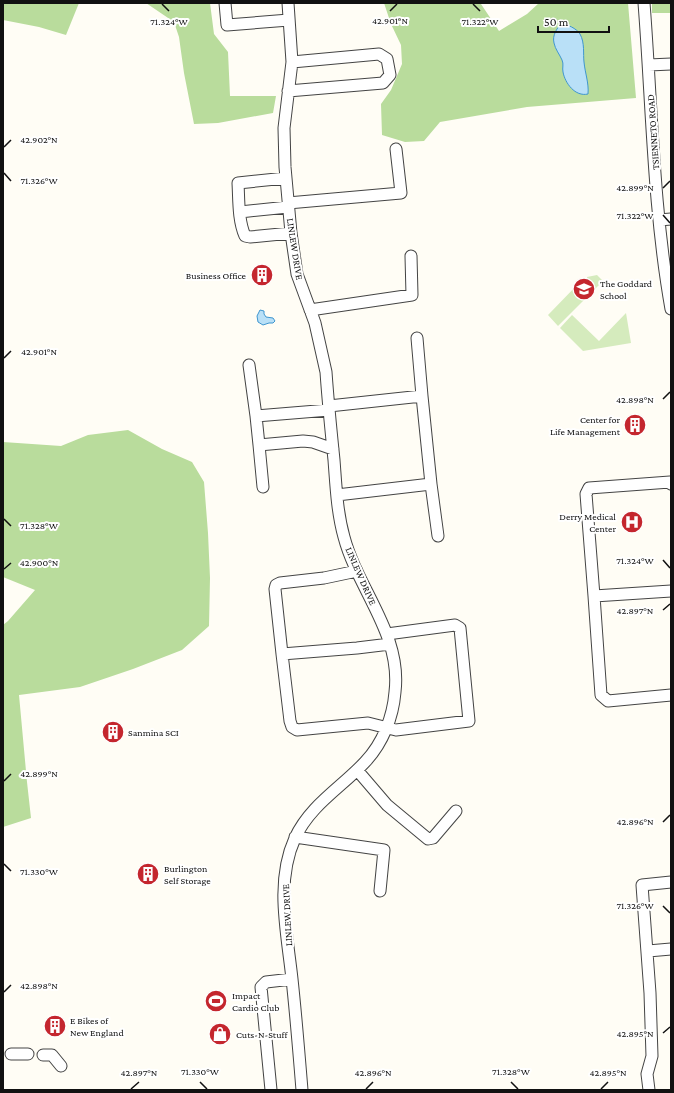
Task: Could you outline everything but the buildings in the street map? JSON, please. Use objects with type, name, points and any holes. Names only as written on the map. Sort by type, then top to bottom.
[{"type":"street","points":[[225,3],[227,25],[289,20]]},
{"type":"street","name":"LINLEW DRIVE","points":[[288,3],[292,62],[284,128],[288,205],[297,274],[315,323],[323,355],[337,495],[344,539],[357,572],[389,639],[395,667],[396,681],[393,707],[386,728],[374,751],[357,770],[315,808],[304,822],[295,837],[285,870],[285,922],[292,979],[302,1090]]},
{"type":"street","name":"TSIENNETO ROAD","points":[[644,3],[659,220],[671,309]]},
{"type":"street","points":[[288,91],[383,84],[390,74],[387,59],[379,54],[292,62]]},
{"type":"street","points":[[649,65],[671,64]]},
{"type":"street","points":[[240,212],[288,205],[401,193],[396,148]]},
{"type":"street","points":[[286,178],[238,183],[240,212],[245,236],[250,237],[291,233]]},
{"type":"street","points":[[659,220],[671,219]]},
{"type":"street","points":[[310,310],[412,295],[411,256]]},
{"type":"street","points":[[418,338],[422,396],[438,536]]},
{"type":"street","points":[[249,365],[260,445],[263,487]]},
{"type":"street","points":[[256,416],[422,396]]},
{"type":"street","points":[[260,445],[303,441],[313,442],[333,449]]},
{"type":"street","points":[[671,484],[670,482],[589,488],[586,494],[601,695],[608,701],[671,695]]},
{"type":"street","points":[[337,495],[431,484]]},
{"type":"street","points":[[282,654],[353,649],[389,639],[455,625],[460,628],[469,721],[396,730],[368,723],[297,730],[292,727],[282,654],[275,589],[276,585],[280,583],[324,578],[357,572]]},
{"type":"street","points":[[594,596],[671,592]]},
{"type":"street","points":[[357,770],[387,805],[428,839],[433,838],[456,811]]},
{"type":"street","points":[[295,837],[384,850],[380,891]]},
{"type":"street","points":[[649,1090],[647,1074],[652,1056],[648,951],[642,885],[671,882]]},
{"type":"street","points":[[648,951],[671,949]]},
{"type":"street","points":[[271,1090],[261,987],[266,982],[292,979]]},
{"type":"street","points":[[11,1054],[28,1054]]},
{"type":"street","points":[[43,1055],[52,1055],[61,1066]]},
{"type":"green space","points":[[3,3],[79,3],[66,35],[39,27],[3,20]]},
{"type":"green space","points":[[146,3],[210,3],[214,34],[228,52],[230,96],[276,96],[273,113],[218,123],[194,124],[179,37],[174,22]]},
{"type":"green space","points":[[384,3],[478,3],[481,4],[499,31],[527,14],[539,3],[628,3],[636,98],[527,107],[440,122],[424,141],[405,142],[382,135],[381,104],[391,90],[402,64],[401,45],[391,24]]},
{"type":"green space","points":[[652,3],[671,3],[671,13],[652,13]]},
{"type":"green space","points":[[597,275],[603,281],[558,326],[548,315],[580,282],[588,282],[587,277]]},
{"type":"green space","points":[[626,313],[631,343],[583,351],[560,328],[572,315],[599,341]]},
{"type":"green space","points":[[128,430],[162,449],[192,462],[204,482],[210,578],[209,626],[182,650],[133,669],[80,687],[19,695],[31,818],[3,827],[3,625],[35,590],[3,577],[3,442],[61,446],[88,435]]},
{"type":"water","points":[[561,23],[574,28],[582,37],[588,94],[579,93],[571,88],[564,76],[563,62],[555,47],[554,40],[555,32]]},
{"type":"water","points":[[260,310],[264,311],[266,317],[273,318],[275,321],[273,323],[263,325],[258,322],[257,316]]},
{"type":"place","name":"Business Office","points":[[262,275]]},
{"type":"place","name":"The Goddard School","points":[[584,289]]},
{"type":"place","name":"Center for Life Management","points":[[635,425]]},
{"type":"place","name":"Derry Medical Center","points":[[632,522]]},
{"type":"place","name":"Sanmina SCI","points":[[113,732]]},
{"type":"place","name":"Burlington Self Storage","points":[[148,874]]},
{"type":"place","name":"Impact Cardio Club","points":[[216,1001]]},
{"type":"place","name":"E Bikes of New England","points":[[55,1026]]},
{"type":"place","name":"Cuts-N-Stuff","points":[[220,1034]]}]
